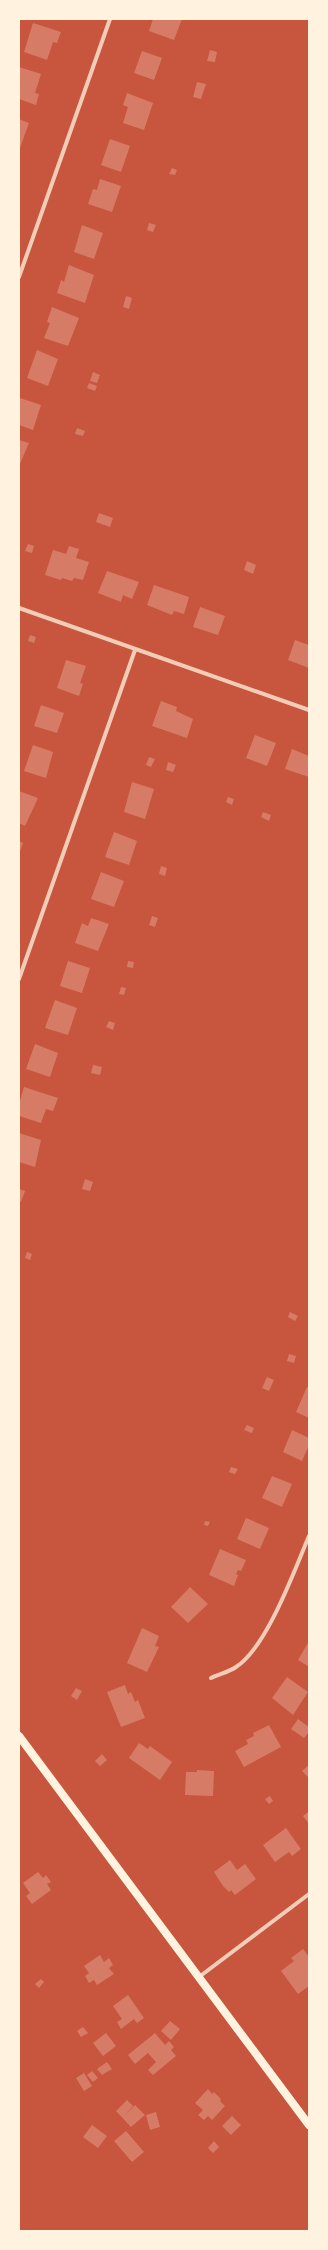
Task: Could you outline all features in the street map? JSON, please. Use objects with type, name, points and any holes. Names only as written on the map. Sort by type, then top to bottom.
[{"type":"main road","points":[[19,1736],[309,2125]]},
{"type":"street","points":[[19,277],[110,19]]},
{"type":"street","points":[[19,608],[309,710]]},
{"type":"street","points":[[19,979],[135,650]]},
{"type":"street","points":[[211,1678],[236,1667],[256,1646],[267,1629],[309,1536]]},
{"type":"street","points":[[199,1978],[309,1894]]},
{"type":"building","points":[[153,19],[182,19],[174,40],[149,31]]},
{"type":"building","points":[[33,23],[61,32],[57,43],[53,42],[47,60],[24,52]]},
{"type":"building","points":[[210,50],[217,52],[215,62],[207,61]]},
{"type":"building","points":[[142,51],[162,58],[154,80],[134,73]]},
{"type":"building","points":[[19,67],[41,74],[35,93],[39,94],[36,105],[19,99]]},
{"type":"building","points":[[197,82],[206,84],[201,99],[193,97]]},
{"type":"building","points":[[127,93],[153,103],[144,130],[123,123],[128,107],[123,105]]},
{"type":"building","points":[[19,119],[29,123],[20,148],[19,148]]},
{"type":"building","points":[[110,139],[130,146],[121,172],[101,165]]},
{"type":"building","points":[[172,168],[177,170],[175,175],[169,174]]},
{"type":"building","points":[[100,179],[121,186],[112,212],[88,204],[93,189],[97,190]]},
{"type":"building","points":[[149,223],[156,225],[153,232],[147,230]]},
{"type":"building","points":[[82,225],[103,233],[94,259],[74,252]]},
{"type":"building","points":[[69,265],[94,275],[85,303],[57,293],[61,280],[64,282]]},
{"type":"building","points":[[126,296],[132,298],[129,309],[123,307]]},
{"type":"building","points":[[52,307],[79,318],[68,346],[44,338],[50,323],[47,322]]},
{"type":"building","points":[[37,350],[58,359],[48,386],[27,378]]},
{"type":"building","points":[[93,372],[100,375],[97,383],[90,381]]},
{"type":"building","points":[[89,383],[97,386],[95,391],[87,388]]},
{"type":"building","points":[[20,398],[41,405],[33,430],[19,425]]},
{"type":"building","points":[[77,428],[85,431],[83,436],[75,434]]},
{"type":"building","points":[[19,440],[29,443],[19,466]]},
{"type":"building","points":[[99,513],[113,518],[110,527],[96,522]]},
{"type":"building","points":[[28,544],[34,546],[32,553],[25,551]]},
{"type":"building","points":[[69,546],[79,549],[76,558],[89,562],[83,580],[74,578],[72,581],[62,578],[61,580],[45,575],[53,550],[66,554]]},
{"type":"building","points":[[247,561],[256,565],[253,574],[244,570]]},
{"type":"building","points":[[107,571],[139,582],[132,599],[123,595],[121,602],[98,593]]},
{"type":"building","points":[[154,585],[189,597],[184,614],[174,611],[172,615],[147,605]]},
{"type":"building","points":[[200,607],[225,616],[218,635],[193,627]]},
{"type":"building","points":[[30,635],[36,637],[34,643],[28,641]]},
{"type":"building","points":[[295,640],[309,645],[309,668],[288,660]]},
{"type":"building","points":[[66,660],[86,666],[80,683],[83,684],[79,696],[57,688]]},
{"type":"building","points":[[161,701],[177,707],[176,711],[193,719],[187,738],[152,726]]},
{"type":"building","points":[[41,705],[64,713],[57,733],[34,726]]},
{"type":"building","points":[[255,735],[276,743],[267,766],[246,758]]},
{"type":"building","points":[[33,745],[53,752],[46,778],[24,771]]},
{"type":"building","points":[[292,749],[309,756],[309,777],[285,769]]},
{"type":"building","points":[[149,757],[155,759],[151,767],[146,765]]},
{"type":"building","points":[[168,762],[176,765],[173,772],[166,770]]},
{"type":"building","points":[[132,782],[154,789],[145,819],[124,812]]},
{"type":"building","points":[[19,791],[38,798],[25,826],[19,823]]},
{"type":"building","points":[[228,797],[234,799],[232,805],[226,802]]},
{"type":"building","points":[[263,812],[271,815],[269,821],[261,817]]},
{"type":"building","points":[[114,832],[137,841],[129,865],[105,857]]},
{"type":"building","points":[[19,841],[23,843],[19,854]]},
{"type":"building","points":[[161,866],[167,868],[165,876],[159,874]]},
{"type":"building","points":[[101,872],[124,881],[114,907],[91,899]]},
{"type":"building","points":[[152,916],[158,918],[155,927],[149,925]]},
{"type":"building","points":[[91,918],[109,924],[98,951],[75,943],[82,923],[88,926]]},
{"type":"building","points":[[68,961],[90,968],[82,993],[60,986]]},
{"type":"building","points":[[128,961],[134,962],[133,968],[127,967]]},
{"type":"building","points":[[121,987],[126,988],[124,995],[119,994]]},
{"type":"building","points":[[55,1000],[77,1008],[68,1035],[45,1028]]},
{"type":"building","points":[[109,1021],[115,1023],[113,1030],[106,1027]]},
{"type":"building","points":[[35,1044],[58,1053],[50,1077],[26,1069]]},
{"type":"building","points":[[93,1065],[102,1067],[100,1075],[91,1073]]},
{"type":"building","points":[[24,1087],[58,1098],[53,1111],[46,1109],[41,1123],[19,1116],[19,1104]]},
{"type":"building","points":[[19,1133],[41,1140],[35,1167],[19,1162]]},
{"type":"building","points":[[85,1179],[93,1182],[90,1191],[82,1189]]},
{"type":"building","points":[[19,1189],[25,1191],[21,1202],[19,1201]]},
{"type":"building","points":[[27,1252],[32,1254],[30,1260],[25,1258]]},
{"type":"building","points":[[290,1312],[298,1316],[295,1321],[288,1317]]},
{"type":"building","points":[[289,1354],[296,1356],[294,1363],[287,1361]]},
{"type":"building","points":[[267,1377],[274,1380],[269,1391],[262,1388]]},
{"type":"building","points":[[307,1387],[309,1388],[309,1418],[296,1412]]},
{"type":"building","points":[[247,1425],[254,1428],[252,1433],[244,1430]]},
{"type":"building","points":[[292,1430],[309,1438],[309,1445],[302,1461],[283,1452]]},
{"type":"building","points":[[231,1467],[238,1469],[235,1474],[229,1472]]},
{"type":"building","points":[[272,1476],[292,1484],[282,1507],[262,1498]]},
{"type":"building","points":[[246,1518],[269,1528],[260,1549],[237,1539]]},
{"type":"building","points":[[205,1521],[210,1522],[208,1526],[204,1525]]},
{"type":"building","points":[[220,1549],[246,1560],[241,1571],[238,1570],[236,1574],[238,1575],[234,1586],[209,1575]]},
{"type":"building","points":[[190,1587],[208,1604],[188,1623],[171,1607]]},
{"type":"building","points":[[142,1628],[159,1636],[155,1646],[159,1647],[147,1672],[127,1663]]},
{"type":"building","points":[[309,1641],[309,1667],[298,1660]]},
{"type":"building","points":[[287,1677],[308,1692],[293,1715],[272,1698]]},
{"type":"building","points":[[125,1685],[128,1694],[131,1692],[135,1702],[138,1700],[145,1718],[121,1727],[107,1692]]},
{"type":"building","points":[[76,1688],[82,1691],[77,1700],[71,1696]]},
{"type":"building","points":[[298,1719],[309,1727],[309,1732],[304,1738],[291,1729]]},
{"type":"building","points":[[269,1725],[281,1747],[244,1767],[235,1751],[248,1744],[246,1740],[254,1736],[253,1733]]},
{"type":"building","points":[[139,1743],[148,1749],[150,1746],[172,1762],[160,1780],[129,1758]]},
{"type":"building","points":[[102,1754],[107,1760],[100,1766],[95,1761]]},
{"type":"building","points":[[309,1765],[309,1778],[302,1771]]},
{"type":"building","points":[[197,1770],[214,1771],[213,1796],[185,1795],[186,1772],[197,1772]]},
{"type":"building","points":[[270,1796],[273,1801],[269,1804],[265,1799]]},
{"type":"building","points":[[309,1811],[309,1824],[303,1816]]},
{"type":"building","points":[[286,1828],[301,1849],[292,1856],[289,1852],[275,1862],[263,1845]]},
{"type":"building","points":[[230,1860],[237,1870],[245,1864],[256,1879],[235,1895],[231,1890],[229,1892],[223,1886],[214,1872]]},
{"type":"building","points":[[38,1872],[43,1878],[46,1875],[51,1882],[47,1884],[51,1890],[32,1904],[26,1896],[30,1893],[23,1883]]},
{"type":"building","points":[[303,1949],[309,1957],[309,1986],[298,1994],[281,1971],[294,1961],[291,1958]]},
{"type":"building","points":[[100,1955],[104,1962],[109,1958],[113,1965],[109,1968],[114,1974],[97,1985],[94,1980],[89,1983],[85,1976],[89,1973],[84,1966]]},
{"type":"building","points":[[41,1979],[44,1982],[39,1988],[35,1984]]},
{"type":"building","points":[[128,1995],[144,2018],[137,2023],[134,2019],[121,2029],[117,2022],[122,2019],[113,2006]]},
{"type":"building","points":[[170,2021],[180,2029],[171,2040],[161,2031]]},
{"type":"building","points":[[83,2027],[88,2033],[81,2037],[77,2031]]},
{"type":"building","points":[[106,2033],[116,2046],[103,2056],[93,2043]]},
{"type":"building","points":[[155,2033],[165,2045],[169,2041],[174,2047],[171,2050],[176,2056],[153,2075],[148,2070],[156,2062],[148,2053],[135,2064],[128,2055]]},
{"type":"building","points":[[107,2062],[112,2069],[102,2075],[97,2069]]},
{"type":"building","points":[[92,2071],[98,2078],[93,2082],[87,2075]]},
{"type":"building","points":[[84,2073],[92,2086],[84,2091],[76,2078]]},
{"type":"building","points":[[208,2089],[212,2094],[214,2092],[221,2099],[220,2101],[225,2106],[212,2120],[208,2116],[204,2120],[198,2115],[203,2110],[195,2103]]},
{"type":"building","points":[[127,2100],[133,2106],[125,2115],[135,2105],[145,2115],[131,2127],[116,2111]]},
{"type":"building","points":[[156,2112],[160,2127],[150,2130],[146,2115]]},
{"type":"building","points":[[232,2116],[241,2125],[231,2135],[222,2126]]},
{"type":"building","points":[[92,2125],[107,2136],[98,2148],[83,2137]]},
{"type":"building","points":[[126,2131],[144,2152],[132,2162],[114,2141]]},
{"type":"building","points":[[214,2141],[219,2147],[213,2153],[208,2148]]}]
